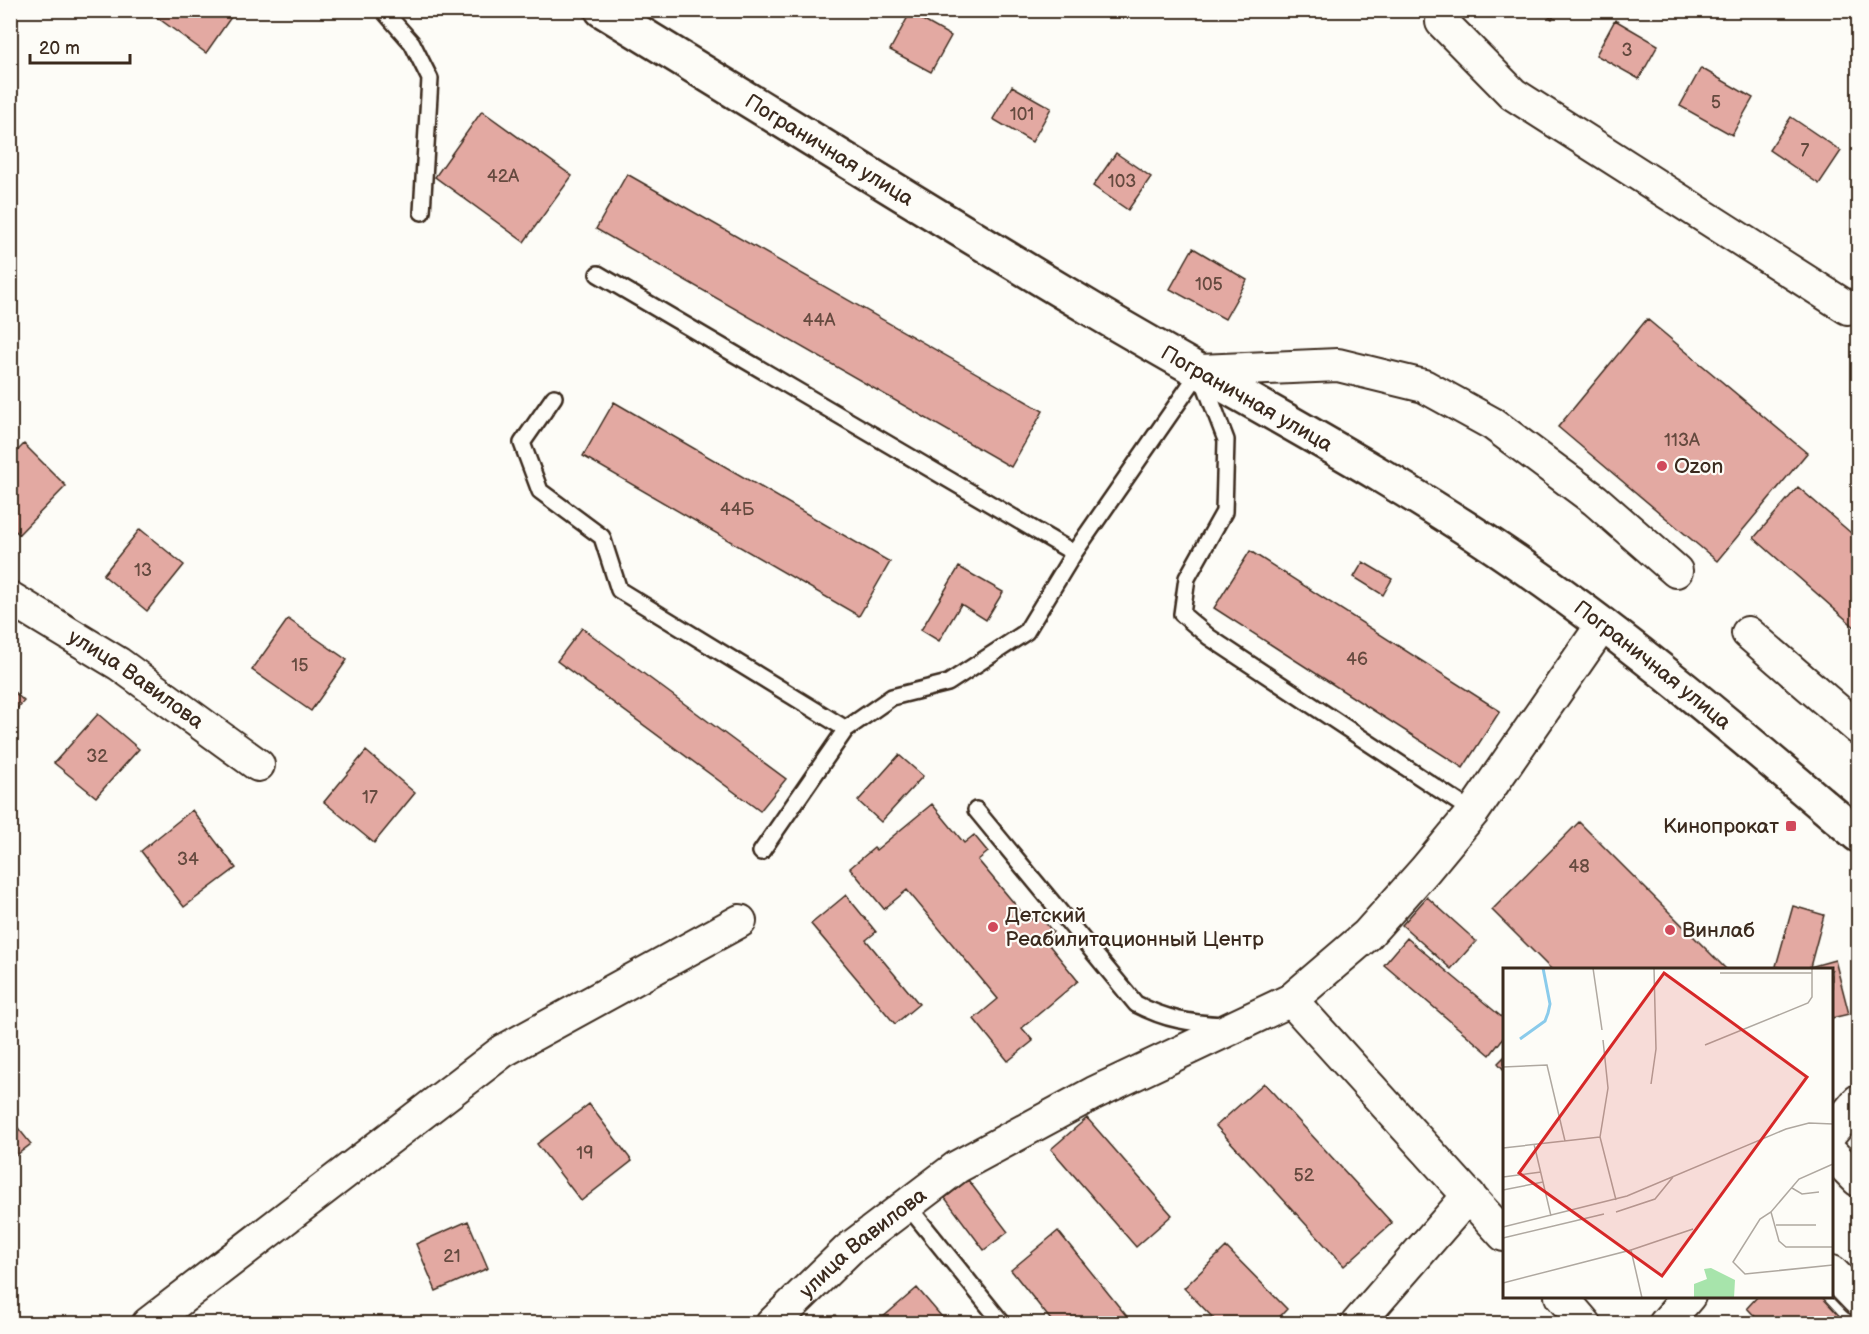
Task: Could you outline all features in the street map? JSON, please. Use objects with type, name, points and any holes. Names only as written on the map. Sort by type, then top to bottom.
[{"type":"main road","name":"Пограничная улица","points":[[602,10],[1084,304],[1442,511],[1603,624],[1858,835]]},
{"type":"street","points":[[1442,22],[1513,94],[1855,305]]},
{"type":"street","points":[[1200,371],[1338,365],[1424,386],[1492,424],[1595,500],[1676,571]]},
{"type":"street","name":"улица Вавилова","points":[[10,598],[119,664],[258,765]]},
{"type":"street","name":"улица Вавилова","points":[[772,1323],[849,1249],[957,1167],[1094,1093],[1291,1000],[1367,935],[1425,870],[1473,812],[1603,624]]},
{"type":"street","points":[[1748,633],[1858,728]]},
{"type":"street","points":[[148,1323],[503,1051],[740,921]]},
{"type":"street","points":[[1291,1000],[1503,1233]]},
{"type":"street","points":[[1833,1131],[1858,1101]]},
{"type":"street","points":[[1833,1156],[1858,1180]]},
{"type":"street","points":[[1357,1323],[1469,1196]]},
{"type":"street","points":[[1833,1273],[1858,1299]]},
{"type":"street","points":[[1563,1298],[1585,1323]]},
{"type":"street","points":[[1665,1323],[1687,1298]]},
{"type":"lane","points":[[383,10],[412,43],[430,79],[422,212]]},
{"type":"lane","points":[[598,274],[1074,553]]},
{"type":"lane","points":[[761,852],[846,729],[892,697],[948,683],[1026,632],[1074,553],[1200,371]]},
{"type":"lane","points":[[1200,371],[1226,440],[1224,512],[1187,579],[1182,614],[1209,637],[1473,812]]},
{"type":"lane","points":[[554,397],[522,443],[540,491],[602,537],[619,590],[846,729]]},
{"type":"lane","points":[[976,810],[1136,1004],[1156,1015],[1190,1023],[1236,1026]]},
{"type":"lane","points":[[907,1205],[1003,1323]]},
{"type":"building","points":[[147,10],[236,10],[206,53]]},
{"type":"building","points":[[1540,10],[1558,10],[1552,19]]},
{"type":"building","points":[[910,13],[951,36],[931,72],[890,50]]},
{"type":"building","points":[[1615,20],[1658,45],[1639,79],[1596,55]]},
{"type":"building","points":[[1701,68],[1753,98],[1732,135],[1680,106]]},
{"type":"building","points":[[1012,86],[1051,108],[1032,142],[993,119]]},
{"type":"building","points":[[482,111],[572,176],[524,242],[435,177]]},
{"type":"building","points":[[1791,117],[1841,151],[1819,184],[1769,150]]},
{"type":"building","points":[[1116,153],[1151,177],[1128,210],[1093,186]]},
{"type":"building","points":[[627,174],[1043,411],[1011,467],[596,229]]},
{"type":"building","points":[[1193,248],[1247,280],[1225,319],[1170,289]]},
{"type":"building","points":[[1647,319],[1807,453],[1717,561],[1558,427]]},
{"type":"building","points":[[614,402],[890,562],[859,616],[583,456]]},
{"type":"building","points":[[24,444],[66,486],[19,534],[10,526],[10,458]]},
{"type":"building","points":[[1798,487],[1858,539],[1858,630],[1754,538]]},
{"type":"building","points":[[140,529],[184,565],[147,611],[103,575]]},
{"type":"building","points":[[1250,551],[1500,711],[1463,768],[1214,608]]},
{"type":"building","points":[[1363,562],[1392,579],[1383,595],[1354,577]]},
{"type":"building","points":[[959,567],[1003,592],[986,620],[961,604],[939,641],[921,630]]},
{"type":"building","points":[[288,619],[347,660],[311,711],[252,670]]},
{"type":"building","points":[[582,628],[786,779],[760,811],[557,661]]},
{"type":"building","points":[[10,688],[24,701],[10,716]]},
{"type":"building","points":[[98,714],[139,749],[96,797],[54,763]]},
{"type":"building","points":[[366,751],[415,793],[374,843],[324,802]]},
{"type":"building","points":[[899,755],[923,776],[881,822],[858,801]]},
{"type":"building","name":"Детский Реабилитационный Центр","points":[[932,804],[964,843],[974,835],[988,852],[978,860],[1029,921],[1038,914],[1053,932],[1045,940],[1078,981],[1022,1028],[1033,1041],[1008,1061],[974,1019],[998,999],[907,890],[884,909],[850,868],[874,848],[876,850]]},
{"type":"building","points":[[192,810],[236,868],[184,907],[141,851]]},
{"type":"building","points":[[1579,822],[1725,968],[1550,968],[1492,910]]},
{"type":"building","points":[[846,895],[876,932],[866,940],[919,1004],[895,1024],[811,924]]},
{"type":"building","points":[[1427,897],[1476,941],[1451,969],[1402,925]]},
{"type":"building","points":[[1793,906],[1824,915],[1810,967],[1835,960],[1849,1014],[1833,1018],[1833,968],[1782,968],[1776,966]]},
{"type":"building","points":[[1407,938],[1503,1018],[1503,1038],[1490,1055],[1384,965]]},
{"type":"building","points":[[1503,1058],[1503,1069],[1498,1063]]},
{"type":"building","points":[[1264,1083],[1392,1223],[1344,1266],[1216,1126]]},
{"type":"building","points":[[589,1104],[632,1161],[581,1201],[537,1144]]},
{"type":"building","points":[[10,1118],[31,1144],[10,1160]]},
{"type":"building","points":[[1087,1118],[1172,1215],[1136,1247],[1051,1149]]},
{"type":"building","points":[[968,1180],[1008,1232],[984,1250],[945,1198]]},
{"type":"building","points":[[468,1221],[488,1268],[436,1291],[416,1244]]},
{"type":"building","points":[[1058,1231],[1133,1324],[1054,1324],[1011,1270]]},
{"type":"building","points":[[1226,1247],[1287,1309],[1273,1324],[1219,1324],[1184,1288]]},
{"type":"building","points":[[917,1288],[948,1324],[875,1324]]},
{"type":"building","points":[[1756,1298],[1823,1298],[1847,1324],[1762,1324],[1747,1308]]},
{"type":"building","points":[[835,1315],[842,1324],[826,1324]]},
{"type":"place","name":"Ozon","points":[[1662,466]]},
{"type":"place","name":"Кинопрокат","points":[[1791,826]]},
{"type":"place","name":"Детский Реабилитационный Центр","points":[[993,927]]},
{"type":"place","name":"Винлаб","points":[[1670,930]]}]
